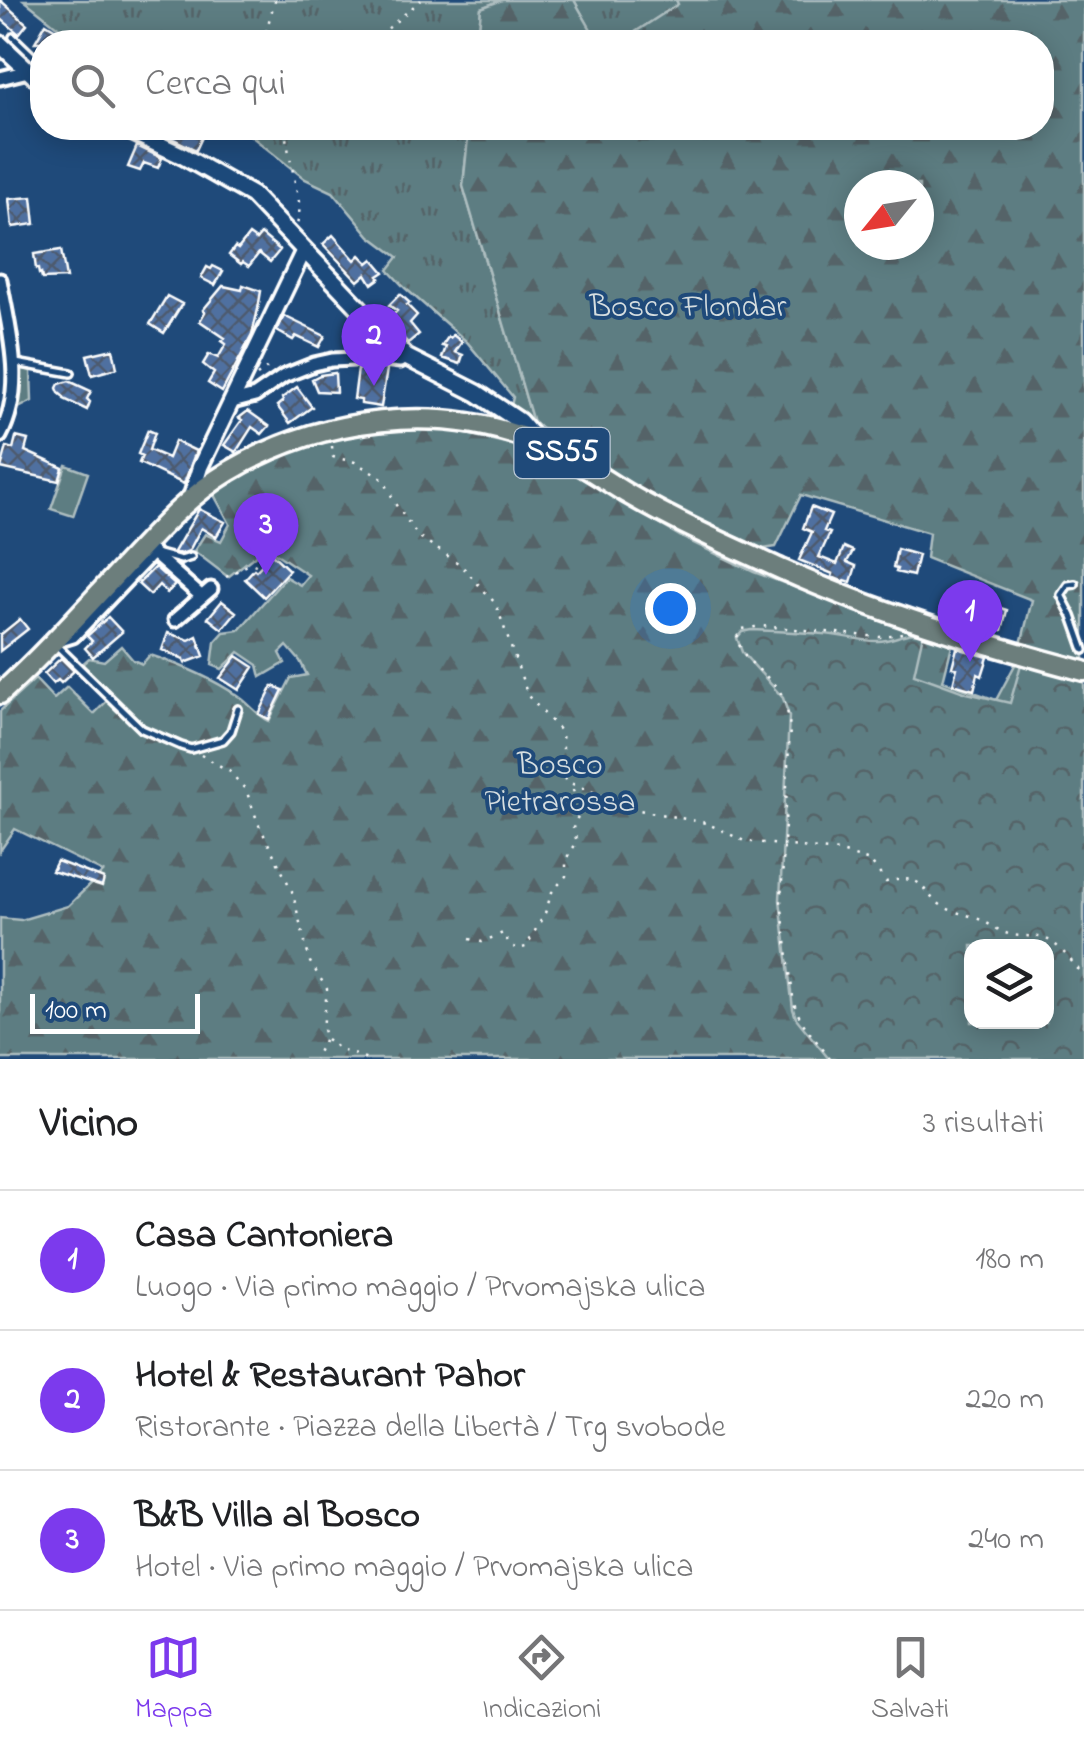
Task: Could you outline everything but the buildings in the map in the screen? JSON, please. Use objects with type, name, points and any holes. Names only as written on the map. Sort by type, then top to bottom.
[{"type":"main road","points":[[6,41],[30,63]]},
{"type":"main road","points":[[148,140],[240,186],[262,204],[406,357],[477,393],[519,421],[537,442]]},
{"type":"main road","name":"SS55","points":[[0,694],[148,550],[191,497],[230,471],[291,442],[332,429],[397,420],[444,421],[490,428],[537,442],[716,540],[804,579],[916,622],[1084,672]]},
{"type":"street","points":[[0,78],[30,69]]},
{"type":"street","points":[[191,497],[200,467],[304,250]]},
{"type":"street","points":[[0,280],[13,362],[11,405],[0,436]]},
{"type":"street","points":[[232,402],[255,396],[284,376],[314,364],[406,357]]},
{"type":"street","points":[[148,550],[207,593],[175,620]]},
{"type":"lane","points":[[13,362],[71,373]]},
{"type":"lane","points":[[148,550],[181,560],[191,556]]},
{"type":"lane","points":[[1075,584],[1068,585],[1061,595],[1084,650]]},
{"type":"lane","points":[[53,642],[142,730],[191,749],[224,740],[238,709]]},
{"type":"path","points":[[266,30],[275,0]]},
{"type":"path","points":[[386,30],[420,0]]},
{"type":"path","points":[[285,140],[300,206],[292,236]]},
{"type":"path","points":[[254,357],[284,376]]},
{"type":"path","points":[[332,429],[333,457],[354,462],[384,480],[396,506],[418,536],[461,566],[496,604],[528,696],[562,733],[565,781],[638,810],[706,823],[744,841],[838,851],[870,861],[886,882],[906,877],[915,880],[940,905],[961,915],[1012,935],[1043,938],[1084,976]]},
{"type":"path","points":[[226,577],[251,563],[260,568]]},
{"type":"path","points":[[830,1059],[795,1012],[781,901],[788,713],[783,696],[740,649],[738,636],[742,630],[762,626],[880,637],[906,631],[916,622]]},
{"type":"path","points":[[191,749],[229,771],[246,790],[292,892],[310,962],[327,989],[325,1038],[316,1059]]},
{"type":"path","points":[[470,939],[482,942],[503,934],[517,949],[526,947],[532,938],[552,892],[566,876],[566,860],[577,842],[572,828],[583,804],[574,794],[572,784]]},
{"type":"path","points":[[325,1038],[340,1050],[368,1059]]},
{"type":"green space","points":[[24,0],[502,0],[481,8],[479,30],[62,30]]},
{"type":"green space","points":[[502,0],[574,0],[591,30],[479,30],[481,8]]},
{"type":"green space","points":[[574,0],[676,0],[679,4],[639,30],[591,30]]},
{"type":"green space","name":"Bosco Flondar","points":[[676,0],[1084,0],[1084,662],[1021,644],[1032,600],[926,558],[929,533],[801,495],[776,547],[763,549],[684,513],[533,422],[463,186],[468,140],[1054,140],[1054,30],[638,30],[678,4]]},
{"type":"green space","points":[[256,140],[468,140],[463,186],[533,422],[511,406],[513,397],[467,342],[388,270],[398,257],[370,236],[333,192],[305,179]]},
{"type":"green space","points":[[16,366],[31,371],[32,401],[15,410]]},
{"type":"green space","name":"Bosco Pietrarossa","points":[[383,427],[429,427],[514,445],[562,467],[683,538],[754,572],[952,645],[943,681],[996,700],[1016,663],[1084,681],[1084,1059],[0,1059],[0,918],[21,920],[68,906],[103,872],[15,829],[0,851],[0,711],[35,679],[54,699],[67,687],[94,714],[110,698],[79,667],[89,658],[104,661],[121,646],[142,664],[150,655],[206,677],[269,721],[291,678],[307,675],[300,661],[287,646],[280,653],[285,663],[261,677],[258,665],[239,652],[222,669],[212,665],[215,642],[224,632],[239,630],[286,577],[300,585],[308,575],[266,547],[228,577],[194,551],[205,534],[221,541],[230,524],[213,493],[252,468],[316,442]]},
{"type":"green space","points":[[66,465],[88,473],[73,516],[51,509]]},
{"type":"green space","points":[[751,630],[878,641],[923,634],[914,674],[1010,703],[1022,661],[1084,678],[1084,1059],[829,1059],[793,1009],[780,900],[789,716],[783,698],[742,652],[737,638]]},
{"type":"place","name":"Hotel & Restaurant Pahor","points":[[374,386]]},
{"type":"place","name":"B&B Villa al Bosco","points":[[266,575]]},
{"type":"place","name":"Casa Cantoniera","points":[[970,662]]}]
